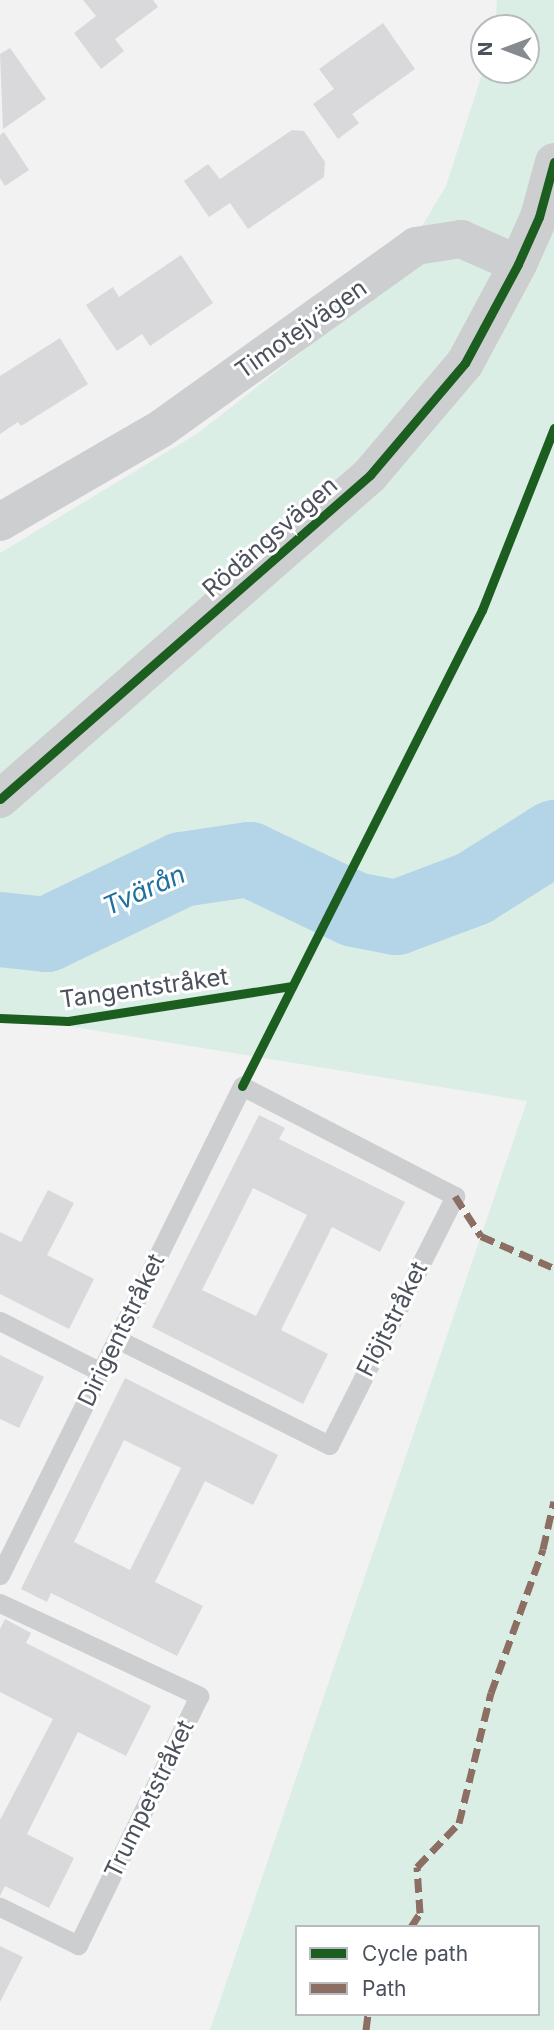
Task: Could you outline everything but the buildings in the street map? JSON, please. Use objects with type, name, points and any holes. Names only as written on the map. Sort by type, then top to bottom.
[{"type":"street","points":[[518,264],[539,217],[554,162]]},
{"type":"street","name":"Timotejvägen","points":[[0,522],[162,428],[416,246],[461,239],[518,264]]},
{"type":"street","name":"Rödängsvägen","points":[[0,799],[370,475],[465,363],[518,264]]},
{"type":"lane","name":"Dirigentstråket","points":[[0,1575],[242,1086]]},
{"type":"lane","name":"Flöjtstråket","points":[[117,1339],[329,1445],[454,1196],[242,1086]]},
{"type":"lane","points":[[0,1321],[101,1372]]},
{"type":"lane","name":"Trumpetstråket","points":[[0,1602],[199,1696],[78,1945],[0,1907]]},
{"type":"green space","points":[[497,0],[554,0],[554,2030],[210,2030],[527,1101],[0,1015],[0,553],[198,433],[386,286],[446,186],[479,84],[540,84],[540,14],[496,14]]},
{"type":"waterway","name":"Tvärån","points":[[0,929],[46,934],[181,869],[249,859],[354,909],[396,917],[473,888],[554,837]]},
{"type":"marked path","points":[[455,1196],[481,1236],[554,1268]]},
{"type":"marked path","points":[[412,1925],[420,1913],[417,1867],[459,1823],[491,1693],[543,1549],[554,1501]]},
{"type":"marked path","points":[[366,2030],[368,2016]]},
{"type":"cycle path","points":[[0,799],[370,475],[465,363],[518,264],[539,217],[554,162]]},
{"type":"cycle path","points":[[242,1086],[482,610],[554,428]]},
{"type":"cycle path","name":"Tangentstråket","points":[[0,1018],[68,1021],[292,986]]}]
